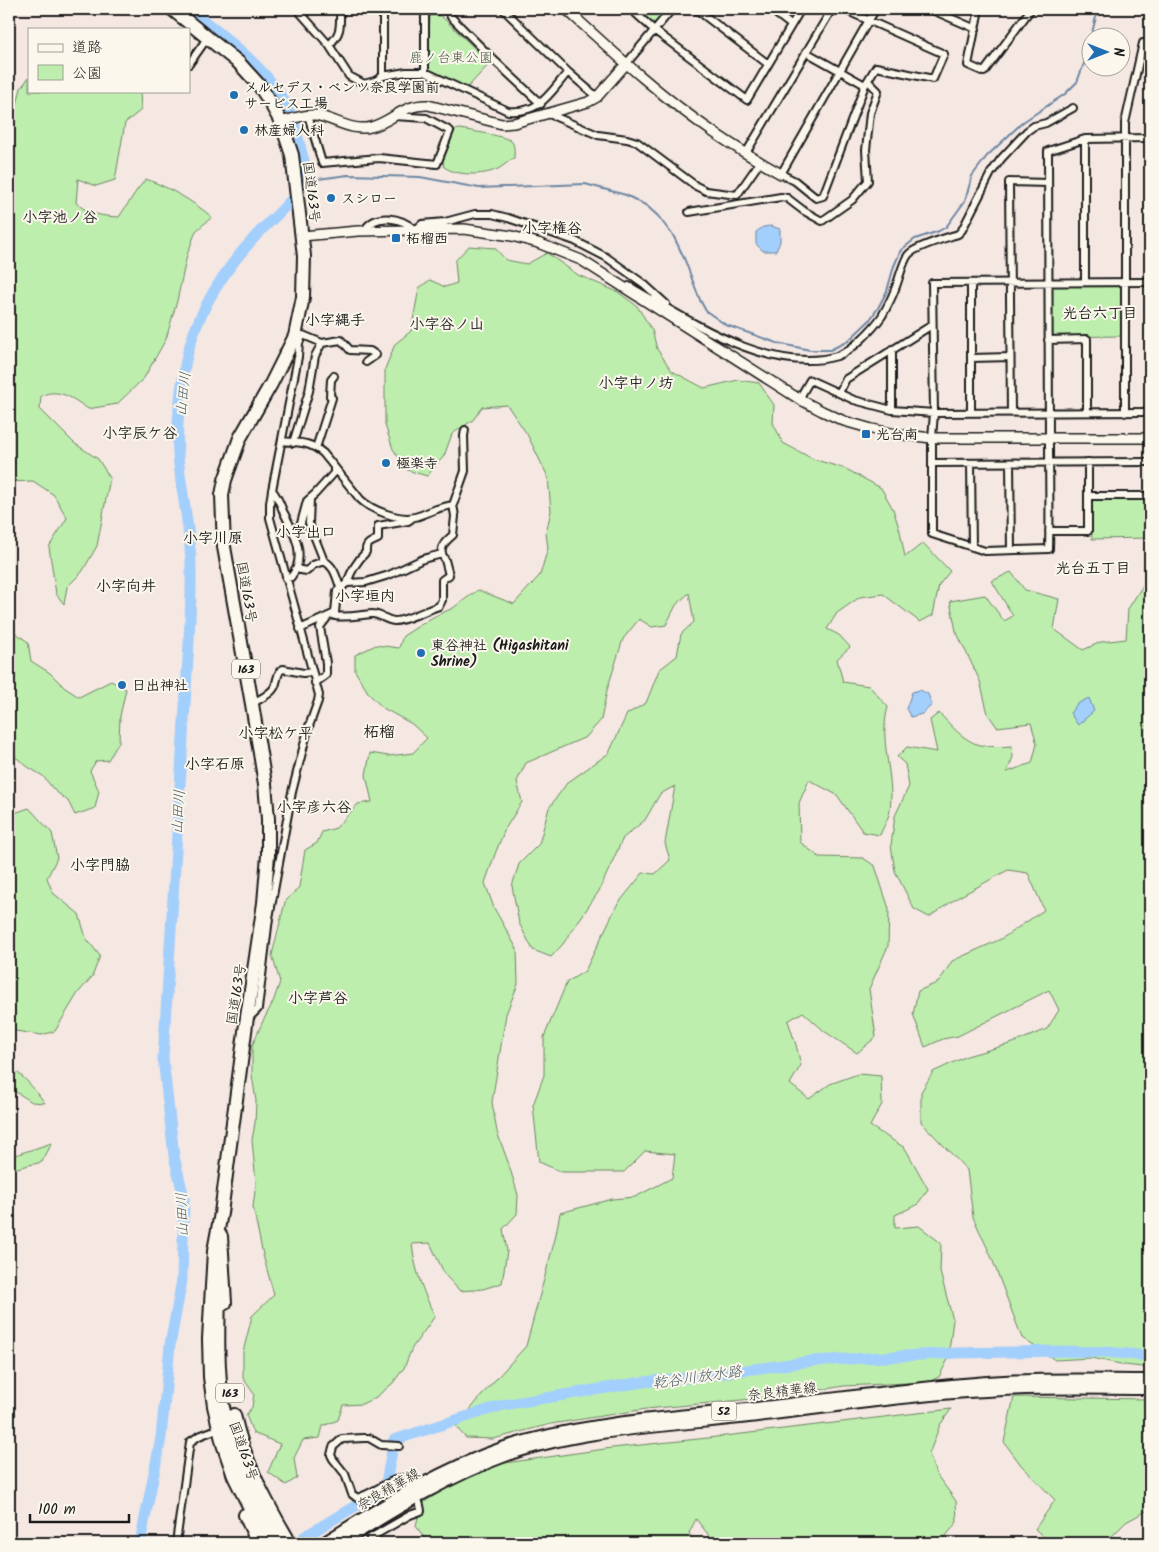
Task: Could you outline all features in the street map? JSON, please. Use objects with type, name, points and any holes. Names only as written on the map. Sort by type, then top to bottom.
[{"type":"highway","name":"国道163号","points":[[172,9],[239,63],[259,85],[285,121],[292,155],[304,261],[303,298],[297,340],[240,438],[224,481],[222,495],[224,547],[265,784],[268,819],[268,855],[264,903],[214,1251],[209,1339],[210,1376],[214,1406],[223,1444],[234,1476],[257,1513],[279,1543]]},
{"type":"highway","name":"国道163号","points":[[221,1212],[218,1339],[224,1407],[232,1441],[242,1471],[270,1543]]},
{"type":"highway","name":"163","points":[[221,1231],[225,1285],[226,1365],[230,1394],[236,1421],[257,1484],[290,1543]]},
{"type":"highway","points":[[214,1251],[207,1268],[202,1306],[202,1367],[212,1432],[222,1462],[258,1543]]},
{"type":"main road","name":"奈良精華線","points":[[341,1543],[463,1463],[505,1447],[552,1434],[601,1426],[988,1382],[1150,1380]]},
{"type":"main road","name":"奈良精華線","points":[[323,1543],[415,1493],[509,1455],[554,1442],[600,1434],[901,1398],[986,1390],[1150,1388]]},
{"type":"street","points":[[297,9],[329,45],[349,76],[364,84],[375,81],[383,76],[406,72],[425,72],[508,111],[527,111],[541,104],[568,72]]},
{"type":"street","points":[[329,45],[338,37],[340,9]]},
{"type":"street","points":[[383,9],[383,76]]},
{"type":"street","points":[[425,72],[425,10],[448,9],[451,16],[496,62],[541,104]]},
{"type":"street","points":[[503,9],[568,72],[597,97]]},
{"type":"street","points":[[566,9],[626,64],[689,114],[760,162],[795,181],[816,198],[823,196],[866,84],[876,67],[933,79],[944,54],[843,9]]},
{"type":"street","points":[[631,9],[654,30],[747,100],[801,9]]},
{"type":"street","points":[[285,121],[317,115],[352,127],[370,127],[417,104],[428,105],[502,124],[522,122],[588,102],[597,97],[672,9]]},
{"type":"street","points":[[696,9],[768,64]]},
{"type":"street","points":[[770,9],[791,25]]},
{"type":"street","points":[[746,153],[832,9]]},
{"type":"street","points":[[781,174],[876,9]]},
{"type":"street","points":[[930,9],[976,30]]},
{"type":"street","points":[[979,9],[968,65],[984,72],[1029,10],[1021,9]]},
{"type":"street","points":[[190,63],[208,37]]},
{"type":"street","points":[[1125,413],[1124,123],[1144,43],[1150,43]]},
{"type":"street","points":[[689,212],[781,197],[787,198],[804,211],[822,221],[852,200],[868,181],[866,150],[870,114],[878,91],[806,52]]},
{"type":"street","points":[[607,275],[740,345],[761,353],[804,360],[838,355],[849,349],[876,325],[894,292],[908,255],[915,250],[958,234],[962,230],[982,188],[1001,159],[1034,126],[1046,123],[1073,108]]},
{"type":"street","points":[[549,114],[598,135],[637,142],[696,186],[706,191],[737,195],[760,162]]},
{"type":"street","points":[[304,116],[322,163],[380,158],[437,164],[450,131],[426,118],[393,116]]},
{"type":"street","points":[[1150,138],[1085,139],[1048,151],[1049,283],[1048,438],[1049,549],[985,550],[932,534],[932,438],[934,413],[932,283],[1049,283],[1085,281],[1150,282]]},
{"type":"street","points":[[1085,139],[1085,281]]},
{"type":"street","points":[[1011,413],[1009,182],[1048,183]]},
{"type":"street","points":[[415,230],[422,224],[445,222],[475,214],[484,213],[508,218],[575,241],[612,261],[644,284],[675,312]]},
{"type":"street","points":[[302,236],[364,231],[464,229],[512,236],[544,245],[581,260],[607,275],[799,399],[844,421],[896,434],[932,438],[1150,438]]},
{"type":"street","points":[[971,283],[972,413]]},
{"type":"street","points":[[839,393],[846,379],[932,325]]},
{"type":"street","points":[[248,1019],[258,1009],[270,918],[292,792],[319,695],[270,518],[272,490],[298,357],[297,340],[303,334],[322,343],[341,340],[350,350],[370,351],[376,356],[366,362]]},
{"type":"street","points":[[1048,340],[1087,339],[1087,412]]},
{"type":"street","points":[[293,442],[309,391],[315,356],[322,343]]},
{"type":"street","points":[[892,349],[892,410]]},
{"type":"street","points":[[971,358],[1010,357]]},
{"type":"street","points":[[316,448],[332,398],[330,396],[331,380],[334,376]]},
{"type":"street","points":[[799,399],[810,380],[854,400],[892,410],[934,413],[1150,412]]},
{"type":"street","points":[[442,554],[423,559],[389,575],[366,582],[347,583],[340,587],[337,591],[336,616],[374,613],[387,620],[396,621],[439,606],[442,600],[442,580],[449,575],[445,560],[441,551],[444,543],[453,535],[455,516],[453,506],[465,470],[465,430]]},
{"type":"street","points":[[282,441],[302,442],[316,448],[367,506],[402,518],[414,518]]},
{"type":"street","points":[[971,462],[972,546]]},
{"type":"street","points":[[1010,462],[1011,550]]},
{"type":"street","points":[[1049,531],[1088,531],[1088,462]]},
{"type":"street","points":[[932,463],[1150,462]]},
{"type":"street","points":[[294,531],[300,527],[305,504],[334,473],[334,467]]},
{"type":"street","points":[[272,490],[294,531],[299,547],[296,569],[291,577],[286,578]]},
{"type":"street","points":[[1088,496],[1150,496]]},
{"type":"street","points":[[310,499],[310,523],[324,561],[333,569],[340,587]]},
{"type":"street","points":[[347,583],[358,560],[366,552],[369,543],[378,539],[378,526],[408,521],[438,508],[453,506]]},
{"type":"street","points":[[296,569],[307,571],[313,565],[324,561]]},
{"type":"street","points":[[300,629],[335,613]]},
{"type":"street","points":[[315,683],[326,675],[326,663],[320,628],[328,617]]},
{"type":"street","points":[[252,704],[270,694],[276,686],[280,670],[303,673],[312,672]]},
{"type":"street","points":[[176,1543],[190,1442],[199,1436],[212,1432]]},
{"type":"street","points":[[374,1543],[370,1538],[410,1515],[421,1511],[420,1503],[415,1493],[402,1478],[395,1479],[357,1498],[352,1494],[346,1474],[331,1455],[333,1447],[342,1439],[369,1438],[381,1445],[399,1446]]},
{"type":"green space","points":[[635,9],[668,9],[657,23],[650,22]]},
{"type":"green space","name":"鹿ノ台東公園","points":[[430,15],[441,16],[490,63],[467,88],[427,72]]},
{"type":"green space","points":[[28,78],[28,92],[140,92],[141,110],[125,123],[115,180],[96,186],[78,179],[76,203],[81,207],[96,214],[119,217],[146,179],[181,195],[212,217],[196,231],[187,255],[166,339],[144,378],[117,404],[88,409],[66,395],[54,393],[41,396],[40,409],[74,443],[98,459],[110,478],[97,546],[82,572],[67,587],[64,604],[56,594],[49,547],[67,518],[54,495],[33,481],[9,482],[9,121],[17,105],[21,88]]},
{"type":"green space","points":[[460,129],[509,140],[514,145],[514,158],[498,169],[485,173],[470,174],[449,170],[444,167],[443,161],[455,130]]},
{"type":"green space","points":[[469,246],[495,248],[506,260],[527,264],[547,253],[578,275],[618,292],[637,306],[652,330],[657,349],[672,371],[704,388],[738,380],[759,383],[774,405],[773,423],[783,443],[813,459],[846,469],[881,488],[893,509],[905,557],[923,543],[950,571],[939,585],[933,615],[920,622],[883,594],[860,597],[837,613],[827,629],[839,635],[850,647],[837,659],[843,682],[869,686],[888,707],[885,733],[891,797],[890,810],[880,835],[863,832],[837,795],[809,780],[799,803],[800,842],[819,857],[863,858],[875,866],[889,909],[888,946],[869,989],[876,1037],[857,1053],[824,1031],[803,1012],[788,1021],[801,1065],[790,1084],[809,1099],[830,1084],[858,1074],[881,1076],[882,1104],[870,1126],[905,1148],[928,1189],[917,1205],[895,1215],[895,1228],[919,1226],[941,1243],[940,1272],[953,1320],[948,1359],[939,1377],[928,1382],[844,1386],[784,1396],[646,1409],[551,1424],[493,1439],[466,1438],[456,1427],[526,1346],[555,1239],[560,1213],[612,1199],[635,1197],[672,1178],[675,1154],[645,1151],[624,1172],[562,1172],[539,1162],[533,1105],[544,1075],[544,1037],[567,982],[585,971],[617,905],[643,873],[655,874],[670,860],[665,843],[675,786],[660,794],[645,820],[623,838],[599,891],[563,944],[551,957],[533,950],[519,923],[512,886],[519,864],[539,844],[549,808],[567,783],[609,753],[627,714],[646,703],[659,670],[677,656],[681,634],[694,622],[689,593],[676,605],[666,625],[652,627],[639,619],[623,639],[607,690],[601,720],[586,737],[526,763],[517,781],[522,802],[505,829],[485,883],[494,908],[517,949],[518,984],[506,1014],[492,1102],[497,1132],[518,1195],[517,1214],[503,1229],[507,1251],[502,1283],[483,1289],[460,1291],[445,1275],[430,1243],[412,1244],[420,1281],[435,1316],[412,1348],[404,1368],[393,1383],[376,1397],[362,1404],[343,1405],[338,1420],[323,1426],[320,1438],[303,1440],[294,1458],[297,1478],[286,1485],[268,1472],[280,1444],[253,1433],[246,1415],[252,1407],[254,1394],[243,1378],[243,1352],[252,1316],[274,1295],[253,1207],[256,1183],[252,1140],[256,1101],[252,1075],[252,1046],[273,1002],[280,982],[272,955],[285,902],[299,887],[305,850],[317,843],[322,832],[336,828],[358,804],[372,802],[366,775],[370,753],[388,756],[413,753],[427,738],[412,724],[383,708],[369,694],[355,671],[355,655],[376,645],[399,648],[403,636],[433,617],[453,608],[478,590],[514,604],[540,575],[548,548],[546,533],[551,511],[548,477],[527,434],[507,405],[482,407],[473,420],[452,434],[444,456],[427,476],[407,470],[393,449],[385,425],[385,369],[395,344],[411,331],[419,288],[430,280],[445,287],[457,283],[455,261]]},
{"type":"green space","points":[[1052,286],[1119,286],[1122,289],[1122,336],[1054,337],[1052,334]]},
{"type":"green space","points":[[1091,500],[1150,500],[1150,538],[1092,539]]},
{"type":"green space","points":[[1011,572],[1025,590],[1059,599],[1054,629],[1083,650],[1101,642],[1126,639],[1128,609],[1150,574],[1150,1368],[1091,1358],[1055,1360],[1022,1338],[991,1256],[973,1217],[967,1170],[921,1122],[921,1092],[933,1072],[967,1056],[1013,1043],[1047,1029],[1059,1010],[1049,990],[958,1036],[943,1039],[925,1047],[913,1014],[918,991],[939,982],[952,961],[1001,939],[1044,910],[1028,873],[1008,870],[957,898],[929,917],[914,909],[895,871],[891,845],[895,816],[909,786],[905,764],[897,757],[907,747],[937,752],[930,720],[939,713],[957,732],[974,743],[992,746],[1012,746],[1013,757],[1007,772],[1032,763],[1037,744],[1031,723],[997,727],[988,714],[980,681],[956,631],[950,601],[985,595],[1004,621],[1013,616],[992,581]]},
{"type":"green space","points":[[9,628],[28,642],[31,661],[50,673],[65,688],[79,697],[111,681],[126,689],[120,716],[119,742],[108,760],[96,761],[90,771],[99,791],[95,808],[75,815],[68,801],[54,790],[43,776],[9,754]]},
{"type":"green space","points":[[29,808],[52,833],[57,858],[47,878],[53,893],[79,914],[86,938],[100,956],[92,977],[78,993],[55,1031],[42,1035],[9,1030],[9,815]]},
{"type":"green space","points":[[9,1067],[24,1078],[45,1103],[32,1102],[13,1090],[9,1095]]},
{"type":"green space","points":[[52,1143],[42,1162],[9,1170],[9,1157]]},
{"type":"green space","points":[[1014,1397],[1150,1399],[1150,1509],[1126,1522],[1105,1543],[1050,1543],[1035,1529],[1055,1500],[1021,1465],[1004,1442]]},
{"type":"green space","points":[[951,1409],[940,1425],[929,1454],[936,1474],[956,1501],[957,1522],[942,1541],[936,1543],[715,1543],[696,1519],[689,1533],[695,1543],[428,1543],[416,1526],[421,1504],[464,1477],[491,1465],[612,1448]]},
{"type":"water","points":[[771,226],[780,229],[780,242],[776,251],[763,251],[756,244],[756,232],[763,227]]},
{"type":"water","points":[[920,690],[928,694],[932,705],[922,714],[911,717],[906,709],[912,692]]},
{"type":"water","points":[[1089,698],[1094,711],[1078,725],[1070,713],[1077,704]]},
{"type":"waterway","name":"山田川","points":[[140,1543],[161,1438],[170,1345],[182,1280],[184,1198],[174,1156],[163,1058],[191,595],[189,538],[178,453],[180,398],[190,343],[203,311],[212,295],[242,252],[294,196],[306,176],[305,165],[289,109],[273,84],[263,72],[227,39],[189,9]]},
{"type":"waterway","points":[[306,177],[318,179],[348,175],[420,177],[479,188],[585,184],[626,195],[647,206],[658,216],[674,237],[706,311],[726,325],[777,343],[810,350],[830,350],[848,341],[869,321],[887,291],[901,250],[915,239],[946,227],[965,201],[972,176],[987,156],[1023,122],[1065,94],[1077,82],[1085,61],[1098,9]]},
{"type":"waterway","name":"乾谷川放水路","points":[[304,1537],[385,1488],[394,1440],[503,1405],[643,1382],[696,1377],[812,1361],[957,1353],[1058,1351],[1105,1352],[1150,1356]]},
{"type":"place","name":"メルセデス・ベンツ奈良学園前 サービス工場","points":[[234,95]]},
{"type":"place","name":"林産婦人科","points":[[244,130]]},
{"type":"place","name":"スシロー","points":[[331,198]]},
{"type":"place","name":"柘榴西","points":[[396,238]]},
{"type":"place","name":"光台南","points":[[866,434]]},
{"type":"place","name":"極楽寺","points":[[386,463]]},
{"type":"place","name":"東谷神社 (Higashitani Shrine)","points":[[421,653]]},
{"type":"place","name":"日出神社","points":[[122,685]]},
{"type":"district","name":"小字池ノ谷","points":[[60,217]]},
{"type":"district","name":"小字権谷","points":[[552,228]]},
{"type":"district","name":"光台六丁目","points":[[1100,313]]},
{"type":"district","name":"小字縄手","points":[[335,320]]},
{"type":"district","name":"小字谷ノ山","points":[[447,324]]},
{"type":"district","name":"小字中ノ坊","points":[[636,383]]},
{"type":"district","name":"小字辰ケ谷","points":[[140,433]]},
{"type":"district","name":"小字出口","points":[[306,532]]},
{"type":"district","name":"小字川原","points":[[213,538]]},
{"type":"district","name":"光台五丁目","points":[[1093,568]]},
{"type":"district","name":"小字向井","points":[[126,586]]},
{"type":"district","name":"小字垣内","points":[[365,596]]},
{"type":"district","name":"柘榴","points":[[379,731]]},
{"type":"district","name":"小字松ケ平","points":[[276,733]]},
{"type":"district","name":"小字石原","points":[[215,764]]},
{"type":"district","name":"小字彦六谷","points":[[314,807]]},
{"type":"district","name":"小字門脇","points":[[100,865]]},
{"type":"district","name":"小字芦谷","points":[[318,998]]}]
